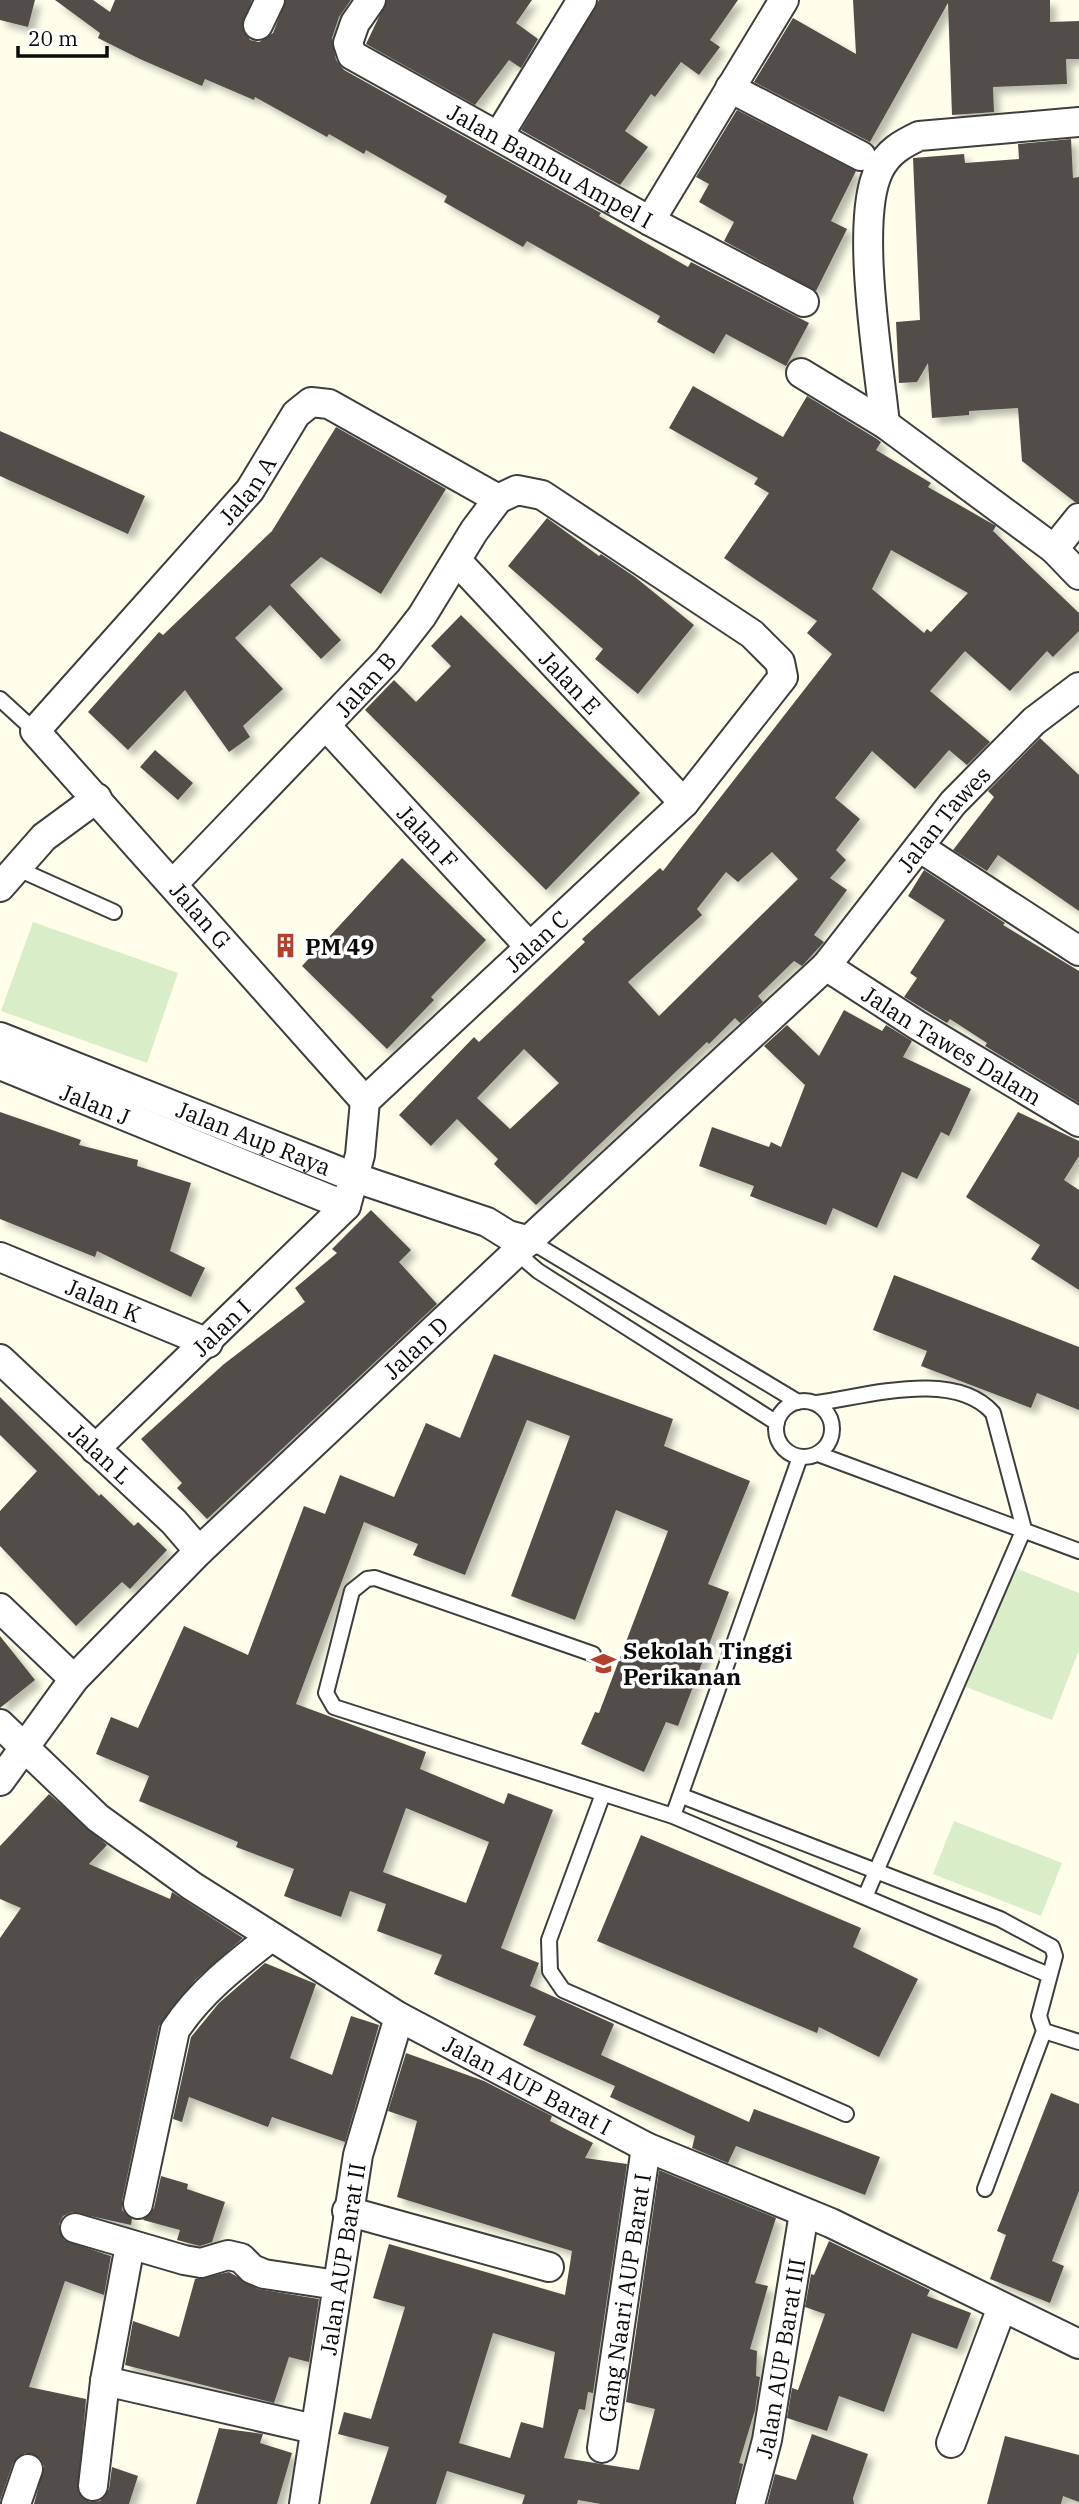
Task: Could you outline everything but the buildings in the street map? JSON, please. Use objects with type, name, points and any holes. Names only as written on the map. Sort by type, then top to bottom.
[{"type":"street","points":[[258,25],[270,0]]},
{"type":"street","name":"Jalan Bambu Ampel I","points":[[371,0],[355,23],[348,43],[352,55],[650,221],[804,302]]},
{"type":"street","points":[[499,135],[582,0]]},
{"type":"street","points":[[650,221],[784,0]]},
{"type":"street","points":[[730,88],[861,156]]},
{"type":"street","points":[[886,424],[869,259],[868,215],[879,169],[896,147],[919,136],[1079,122]]},
{"type":"street","points":[[801,373],[886,424],[1054,549],[1079,575]]},
{"type":"street","name":"Jalan A","points":[[35,731],[250,490],[303,406],[318,401],[329,404],[498,499]]},
{"type":"street","name":"Jalan C","points":[[365,1101],[684,803],[769,697],[783,672],[780,662],[760,640],[542,495],[517,490],[498,499]]},
{"type":"street","name":"Jalan B","points":[[173,884],[327,727],[404,640],[498,499]]},
{"type":"street","points":[[1054,549],[1079,518]]},
{"type":"street","name":"Jalan E","points":[[457,561],[684,803]]},
{"type":"street","name":"Jalan Tawes","points":[[826,966],[953,803],[1034,721],[1079,687]]},
{"type":"street","name":"Jalan F","points":[[327,727],[529,946]]},
{"type":"street","name":"Jalan G","points":[[35,731],[365,1101]]},
{"type":"street","points":[[8,877],[44,837],[97,798]]},
{"type":"street","points":[[919,847],[1079,951]]},
{"type":"street","name":"Jalan Tawes Dalam","points":[[826,966],[917,1025],[1079,1122]]},
{"type":"street","name":"Jalan D","points":[[0,1782],[74,1679],[199,1551],[518,1243],[826,966]]},
{"type":"street","name":"Jalan Aup Raya","points":[[0,1037],[350,1195],[487,1222],[518,1243]]},
{"type":"street","name":"Jalan J","points":[[0,1065],[350,1195]]},
{"type":"street","points":[[350,1195],[365,1101]]},
{"type":"street","name":"Jalan I","points":[[95,1449],[208,1343],[350,1195]]},
{"type":"street","name":"Jalan K","points":[[0,1257],[208,1343]]},
{"type":"street","name":"Jalan L","points":[[0,1359],[174,1522],[199,1551]]},
{"type":"street","points":[[0,1608],[74,1679]]},
{"type":"street","name":"Jalan AUP Barat I","points":[[0,1724],[98,1818],[271,1937],[399,2017],[646,2147],[831,2223],[1079,2344]]},
{"type":"street","points":[[138,2204],[175,2030],[189,2009],[212,1984],[271,1937]]},
{"type":"street","name":"Jalan AUP Barat II","points":[[304,2504],[348,2211],[375,2091],[399,2017]]},
{"type":"street","name":"Gang Naari AUP Barat I","points":[[602,2448],[646,2147]]},
{"type":"street","points":[[348,2211],[549,2267]]},
{"type":"street","name":"Jalan AUP Barat III","points":[[750,2504],[766,2440],[804,2213]]},
{"type":"street","points":[[75,2228],[201,2263],[228,2255],[242,2258],[252,2269],[264,2274],[337,2285]]},
{"type":"street","points":[[93,2486],[105,2381],[130,2245]]},
{"type":"street","points":[[951,2443],[1002,2307]]},
{"type":"street","points":[[105,2381],[314,2429]]},
{"type":"street","points":[[16,2504],[28,2469]]},
{"type":"lane","points":[[0,699],[35,731]]},
{"type":"lane","points":[[8,877],[114,912]]},
{"type":"lane","points":[[518,1243],[798,1402]]},
{"type":"lane","points":[[518,1243],[538,1271],[777,1423]]},
{"type":"lane","points":[[817,1403],[831,1418],[833,1428],[826,1448],[818,1454],[800,1457],[781,1446],[777,1423],[788,1406],[798,1402],[817,1403],[934,1387],[955,1390],[984,1402],[993,1413],[1024,1529],[864,1897]]},
{"type":"lane","points":[[818,1454],[1079,1551]]},
{"type":"lane","points":[[673,1816],[800,1457]]},
{"type":"lane","points":[[593,1654],[375,1578],[367,1579],[352,1591],[326,1693],[334,1707],[673,1816],[1049,1975]]},
{"type":"lane","points":[[603,1794],[550,1940],[550,1971],[563,1990],[846,2114]]},
{"type":"lane","points":[[682,1796],[1000,1919],[1052,1947],[1055,1956],[1039,2017],[1044,2031],[985,2189]]},
{"type":"lane","points":[[1044,2031],[1079,2042]]},
{"type":"green space","points":[[33,922],[178,973],[147,1063],[1,1011]]},
{"type":"green space","points":[[1013,1567],[1079,1593],[1079,1650],[1052,1720],[966,1687]]},
{"type":"green space","points":[[954,1821],[1062,1863],[1041,1916],[933,1874]]},
{"type":"place","name":"PM 49","points":[[285,946]]},
{"type":"place","name":"Sekolah Tinggi Perikanan","points":[[603,1663]]}]
